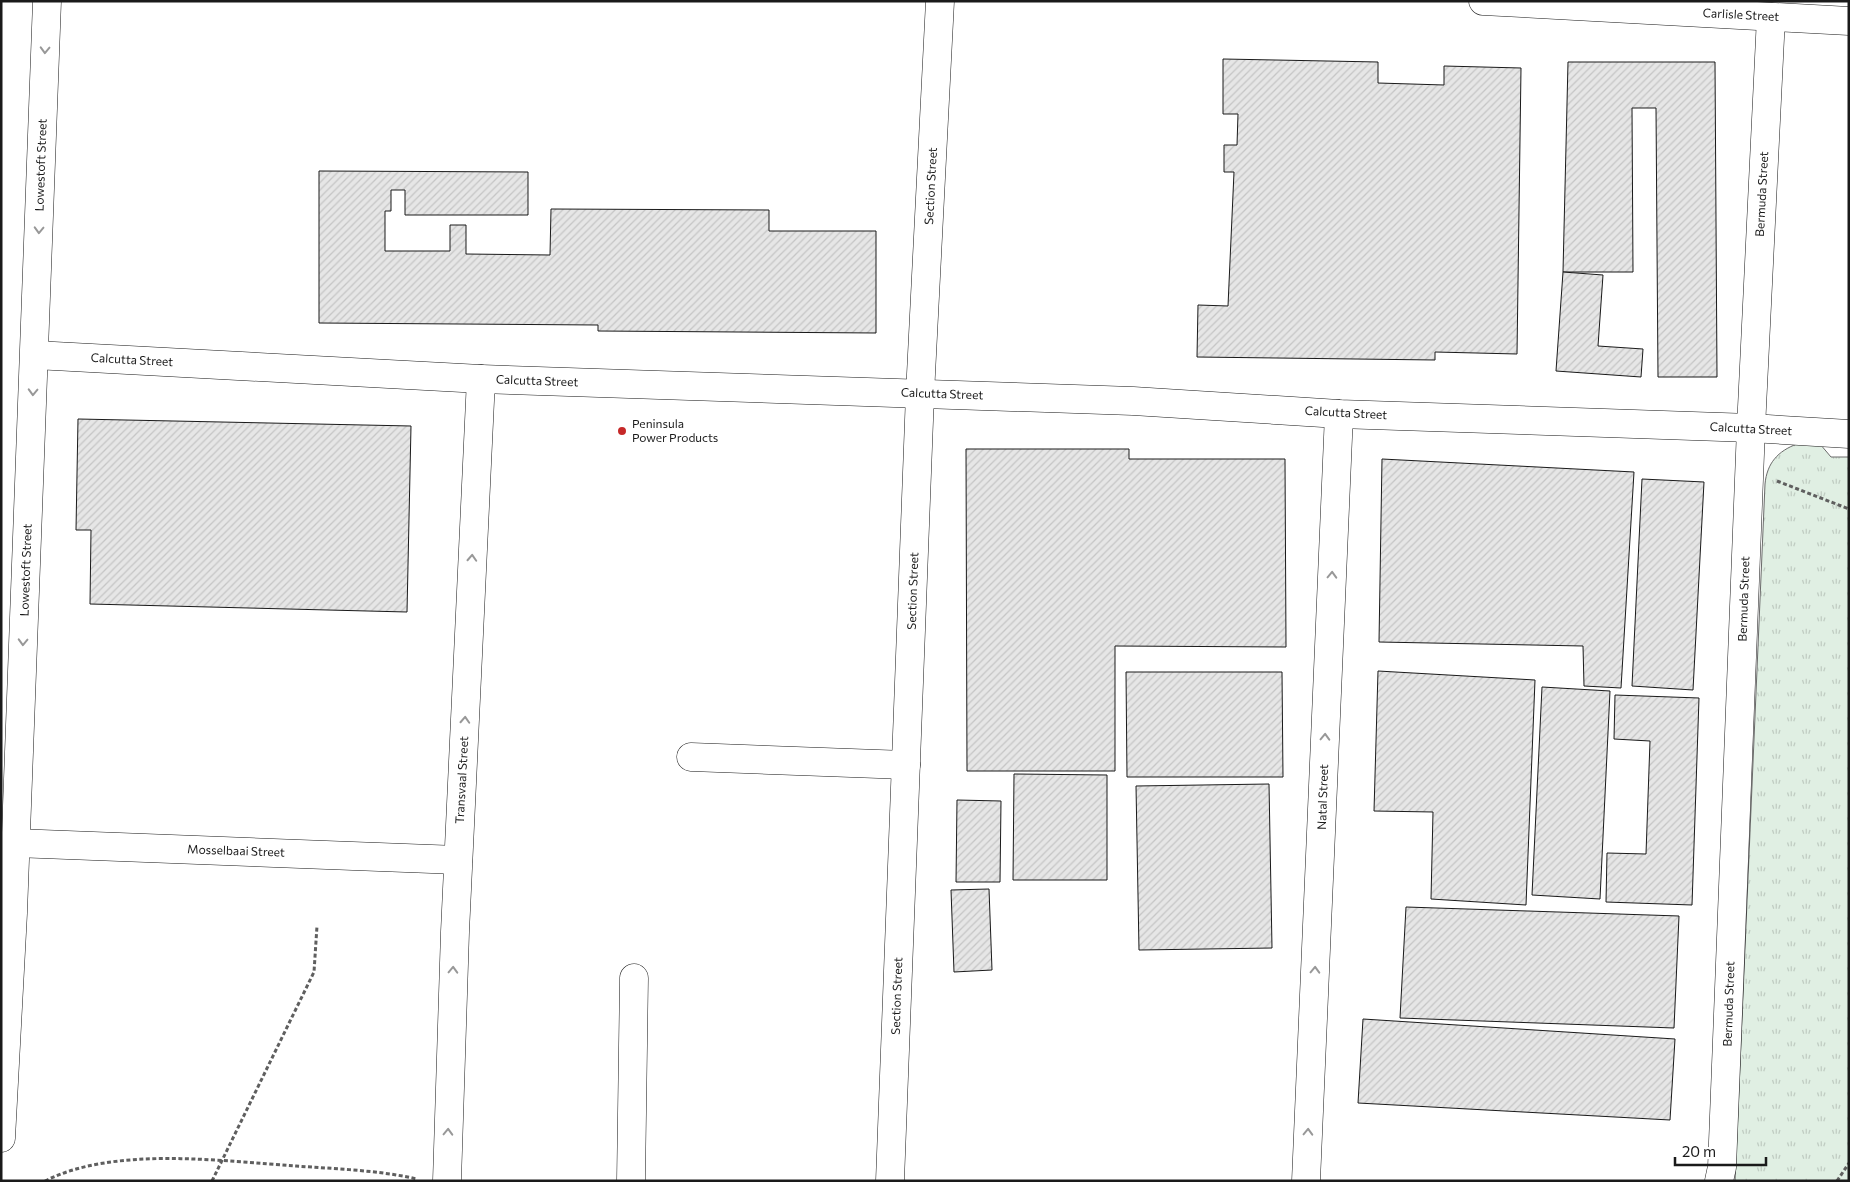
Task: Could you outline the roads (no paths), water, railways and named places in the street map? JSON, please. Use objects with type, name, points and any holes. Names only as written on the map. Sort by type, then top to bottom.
[{"type":"street","name":"Lowestoft Street","points":[[1,1138],[15,843],[47,1]]},
{"type":"street","name":"Section Street","points":[[890,1181],[920,394],[940,1]]},
{"type":"street","name":"Carlisle Street","points":[[1482,1],[1849,20]]},
{"type":"street","name":"Bermuda Street","points":[[1719,1181],[1722,1168],[1751,428],[1771,17]]},
{"type":"street","name":"Calcutta Street","points":[[34,355],[481,379],[1133,401],[1339,414],[1751,428],[1849,434]]},
{"type":"street","name":"Transvaal Street","points":[[447,1181],[458,860],[481,379]]},
{"type":"street","name":"Natal Street","points":[[1306,1181],[1339,414]]},
{"type":"street","points":[[691,757],[906,765]]},
{"type":"street","name":"Mosselbaai Street","points":[[15,843],[458,860]]},
{"type":"street","points":[[631,1181],[634,978]]},
{"type":"place","name":"Peninsula Power Products","points":[[622,431]]}]
